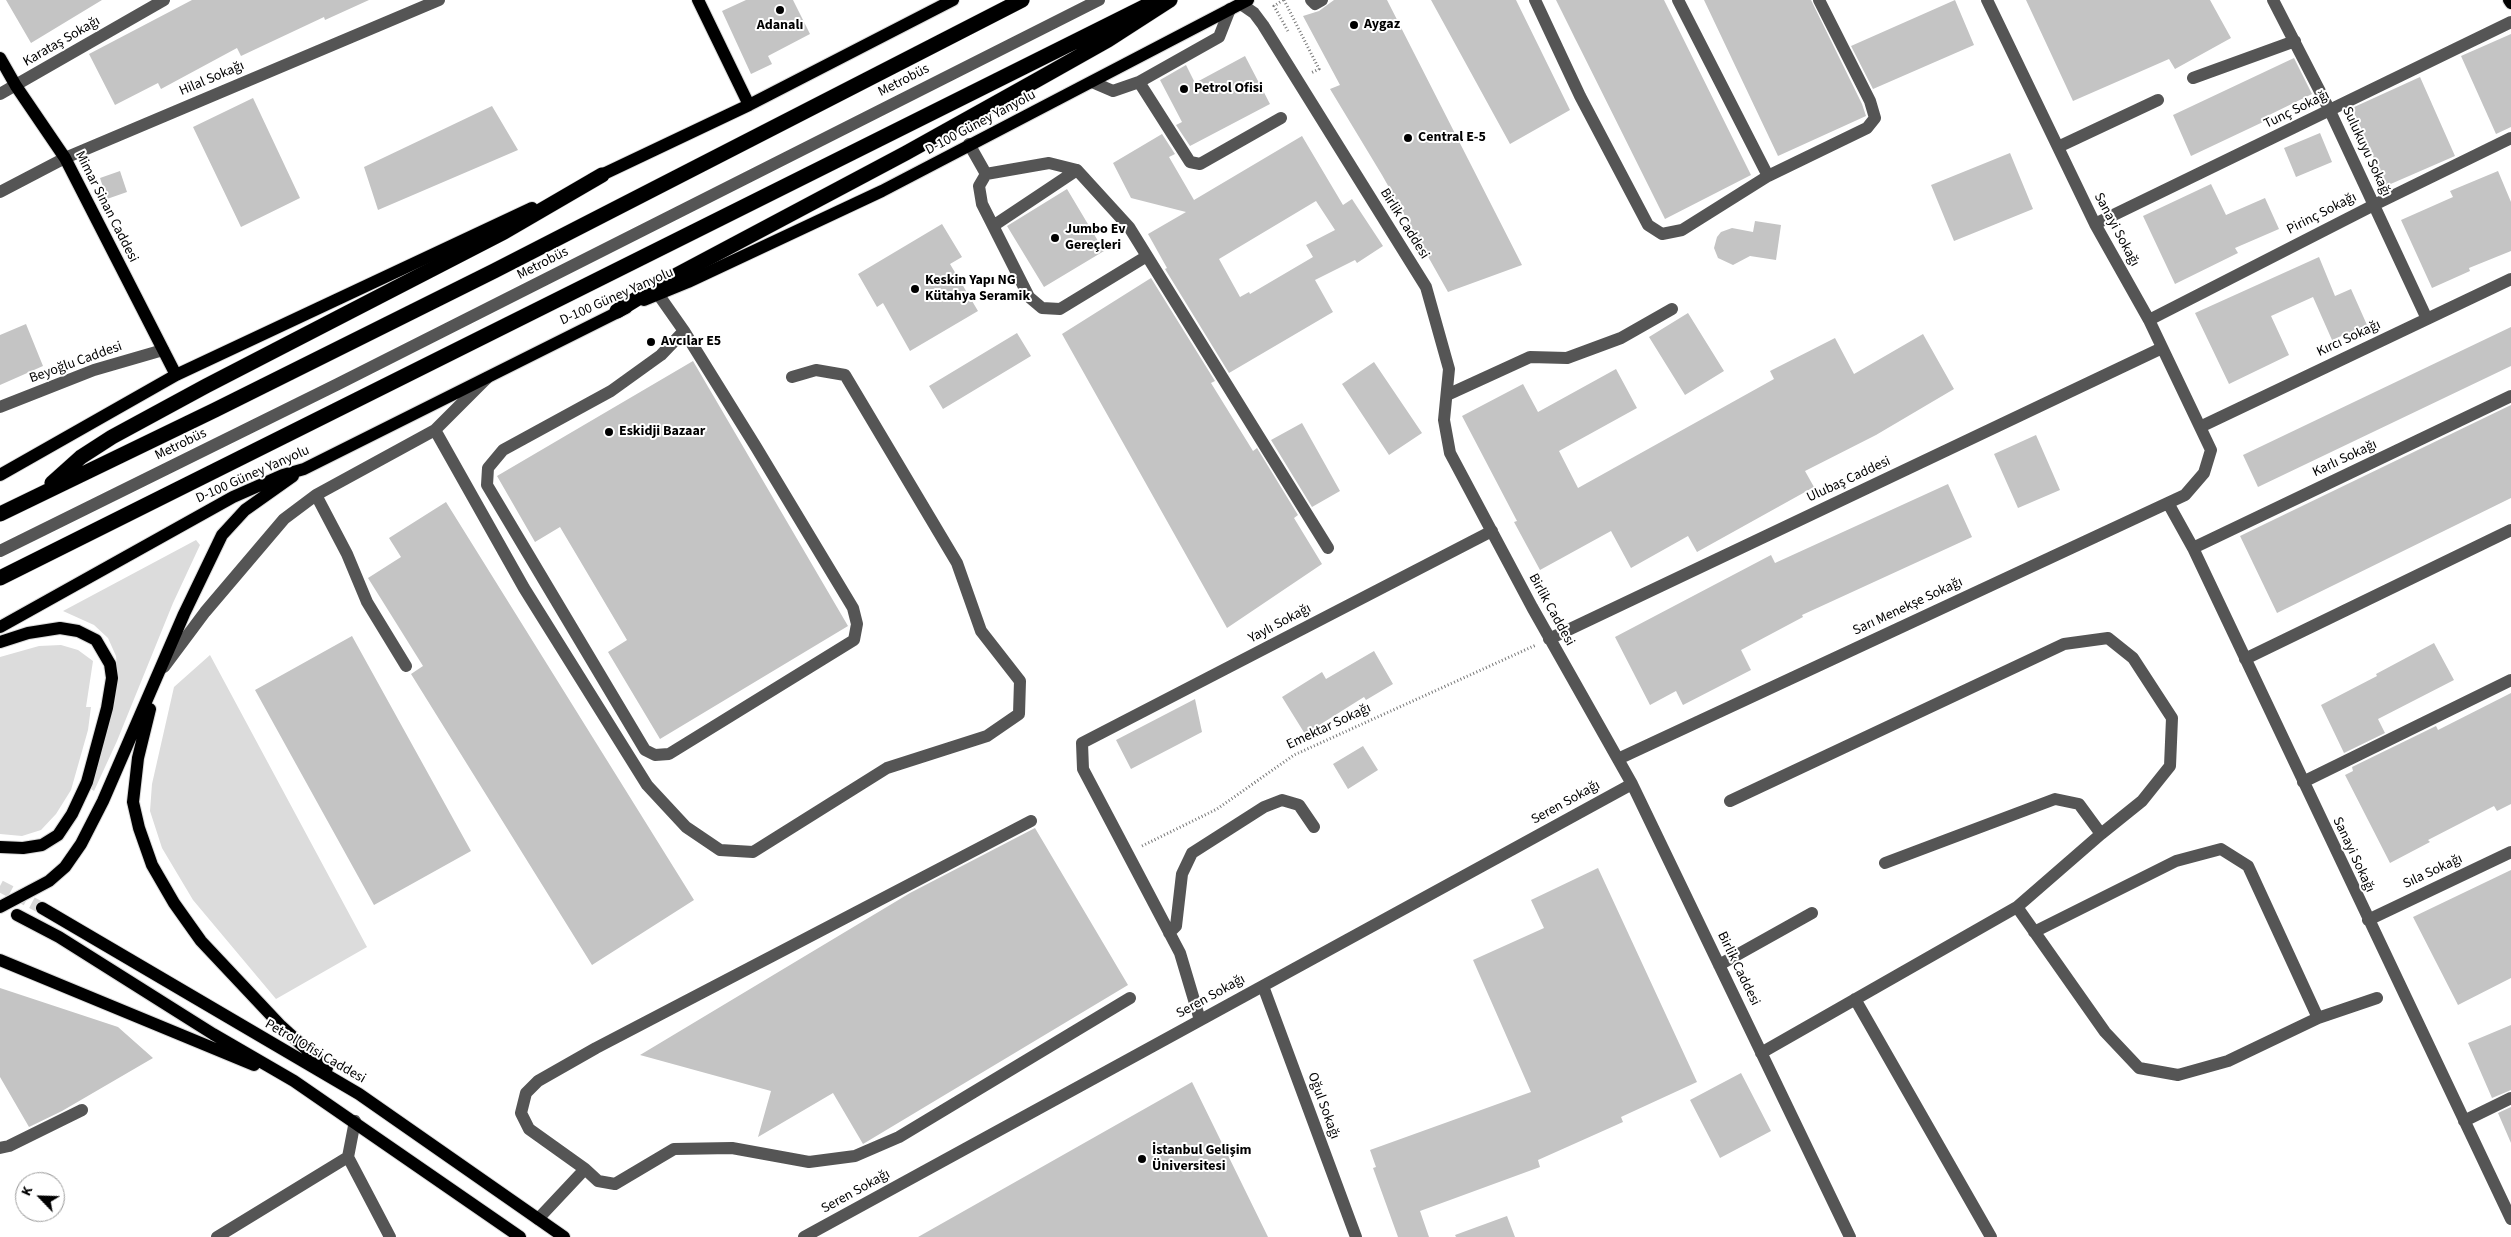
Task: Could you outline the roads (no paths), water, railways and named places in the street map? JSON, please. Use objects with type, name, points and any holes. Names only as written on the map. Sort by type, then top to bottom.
[{"type":"highway","points":[[0,514],[224,406],[494,271],[1022,0]]},
{"type":"highway","points":[[0,578],[1158,0]]},
{"type":"highway","points":[[617,311],[669,279],[906,153],[1053,71],[1108,40],[1170,0]]},
{"type":"highway","points":[[40,495],[81,457],[112,437],[212,382],[504,232],[602,175]]},
{"type":"main road","points":[[698,0],[748,105]]},
{"type":"main road","points":[[0,475],[176,375],[748,105],[953,0]]},
{"type":"main road","name":"D-100 Güney Yanyolu","points":[[0,627],[233,497],[283,475],[304,469],[617,311],[882,191],[1240,4]]},
{"type":"main road","name":"Mimar Sinan Caddesi","points":[[0,58],[16,86],[64,158],[176,375]]},
{"type":"main road","points":[[0,907],[49,882],[65,867],[81,844],[103,801],[206,565],[222,535],[245,510],[304,469]]},
{"type":"main road","points":[[0,642],[28,633],[60,628],[78,631],[96,640],[110,664],[112,678],[107,708],[87,782],[58,835],[42,845],[23,848],[0,846]]},
{"type":"main road","points":[[158,675],[138,758],[133,802],[138,828],[152,865],[174,904],[201,941],[287,1032],[359,1094]]},
{"type":"main road","name":"Petrol Ofisi Caddesi","points":[[42,908],[359,1094],[564,1237]]},
{"type":"main road","points":[[16,914],[59,937],[212,1034],[294,1081],[520,1237]]},
{"type":"main road","points":[[0,960],[119,1007],[205,1047],[294,1081]]},
{"type":"street","name":"Karataş Sokağı","points":[[0,94],[164,0]]},
{"type":"street","name":"Hilal Sokağı","points":[[0,192],[64,158],[439,0]]},
{"type":"street","name":"Metrobüs","points":[[0,551],[338,384],[1098,0]]},
{"type":"street","points":[[1312,0],[1315,4],[1322,0]]},
{"type":"street","points":[[1535,0],[1580,96],[1648,225],[1662,234],[1682,230],[1768,176],[1867,128],[1875,118],[1870,101],[1819,0]]},
{"type":"street","points":[[1678,0],[1768,176]]},
{"type":"street","name":"Sanayi Sokağı","points":[[1987,0],[2095,224],[2149,320],[2211,450],[2204,473]]},
{"type":"street","name":"Sulukuyu Sokağı","points":[[2273,0],[2330,111],[2427,319]]},
{"type":"street","points":[[1092,82],[1113,91],[1139,82],[1219,36],[1240,4]]},
{"type":"street","name":"Birlik Caddesi","points":[[1240,4],[1254,13],[1263,25],[1426,287],[1449,369],[1444,420],[1450,452],[1549,639],[1632,784],[1850,1237]]},
{"type":"street","name":"Tunç Sokağı","points":[[2095,224],[2511,22]]},
{"type":"street","points":[[2193,78],[2295,41]]},
{"type":"street","points":[[1139,82],[1190,162],[1200,164],[1281,118]]},
{"type":"street","points":[[2058,147],[2158,100]]},
{"type":"street","name":"Pirinç Sokağı","points":[[2149,320],[2374,205],[2511,138]]},
{"type":"street","points":[[969,144],[986,174]]},
{"type":"street","points":[[1147,256],[1060,309],[1042,308],[1029,297],[982,204],[979,186],[986,174],[1049,163],[1077,170],[1129,227],[1147,256],[1328,548]]},
{"type":"street","points":[[993,226],[1077,170]]},
{"type":"street","name":"Kırcı Sokağı","points":[[2200,427],[2511,279]]},
{"type":"street","points":[[658,294],[684,331],[848,599],[857,624],[854,640],[669,754],[655,755],[645,750],[488,485],[488,468],[503,450],[611,391],[662,355],[684,331]]},
{"type":"street","points":[[1447,395],[1530,357],[1567,358],[1621,338],[1672,309]]},
{"type":"street","name":"Ulubaş Caddesi","points":[[1549,639],[2162,348]]},
{"type":"street","name":"Beyoğlu Caddesi","points":[[0,407],[94,370],[162,350]]},
{"type":"street","points":[[435,430],[524,588],[647,785],[686,826],[720,850],[753,852],[887,768],[987,736],[1019,714],[1020,681],[980,631],[957,563],[874,427],[845,375],[816,370],[792,376]]},
{"type":"street","points":[[158,675],[205,612],[284,519],[316,495],[435,430],[493,373]]},
{"type":"street","name":"Karlı Sokağı","points":[[2192,548],[2511,396]]},
{"type":"street","name":"Sarı Menekşe Sokağı","points":[[1618,759],[2185,495],[2204,473]]},
{"type":"street","points":[[316,495],[347,554],[367,602],[406,666]]},
{"type":"street","name":"Sanayi Sokağı","points":[[2168,503],[2192,548],[2511,1219]]},
{"type":"street","points":[[2245,659],[2511,530]]},
{"type":"street","name":"Yaylı Sokağı","points":[[1169,933],[1083,769],[1082,743],[1492,531]]},
{"type":"street","points":[[1730,802],[2064,644],[2108,638],[2133,658],[2172,718],[2170,766],[2142,801],[2017,907],[1761,1053]]},
{"type":"street","points":[[2303,782],[2511,680]]},
{"type":"street","name":"Seren Sokağı","points":[[804,1237],[1632,784]]},
{"type":"street","points":[[1885,863],[2055,799],[2079,804],[2101,834]]},
{"type":"street","points":[[1200,1020],[1180,953],[1169,933],[1176,926],[1182,874],[1192,853],[1264,807],[1282,800],[1299,805],[1314,827]]},
{"type":"street","points":[[1031,821],[604,1043],[538,1081],[526,1093],[521,1113],[529,1129],[546,1143],[585,1168],[598,1181],[615,1184],[674,1149],[732,1148],[809,1162],[855,1156],[899,1137],[1130,998]]},
{"type":"street","points":[[2034,932],[2176,862],[2221,849],[2248,866],[2318,1018]]},
{"type":"street","name":"Sıla Sokağı","points":[[2368,920],[2511,852]]},
{"type":"street","points":[[2017,907],[2105,1032],[2139,1068],[2178,1075],[2220,1064],[2318,1018],[2376,998]]},
{"type":"street","points":[[1719,964],[1812,913]]},
{"type":"street","name":"Oğul Sokağı","points":[[1262,986],[1356,1237]]},
{"type":"street","points":[[1855,999],[1991,1237]]},
{"type":"street","points":[[2464,1121],[2511,1098]]},
{"type":"street","points":[[0,1148],[9,1146],[82,1110]]},
{"type":"street","points":[[354,1121],[348,1157],[390,1237]]},
{"type":"street","points":[[217,1237],[348,1157]]},
{"type":"street","points":[[538,1219],[585,1168]]},
{"type":"tunnel","points":[[0,886],[42,908]]},
{"type":"place","name":"Adanalı","points":[[780,10]]},
{"type":"place","name":"Aygaz","points":[[1354,25]]},
{"type":"place","name":"Petrol Ofisi","points":[[1184,89]]},
{"type":"place","name":"Central E-5","points":[[1408,138]]},
{"type":"place","name":"Jumbo Ev Gereçleri","points":[[1055,238]]},
{"type":"place","name":"Keskin Yapı NG Kütahya Seramik","points":[[915,289]]},
{"type":"place","name":"Avcılar E5","points":[[651,342]]},
{"type":"place","name":"Eskidji Bazaar","points":[[609,432]]},
{"type":"place","name":"İstanbul Gelişim Üniversitesi","points":[[1142,1159]]}]
